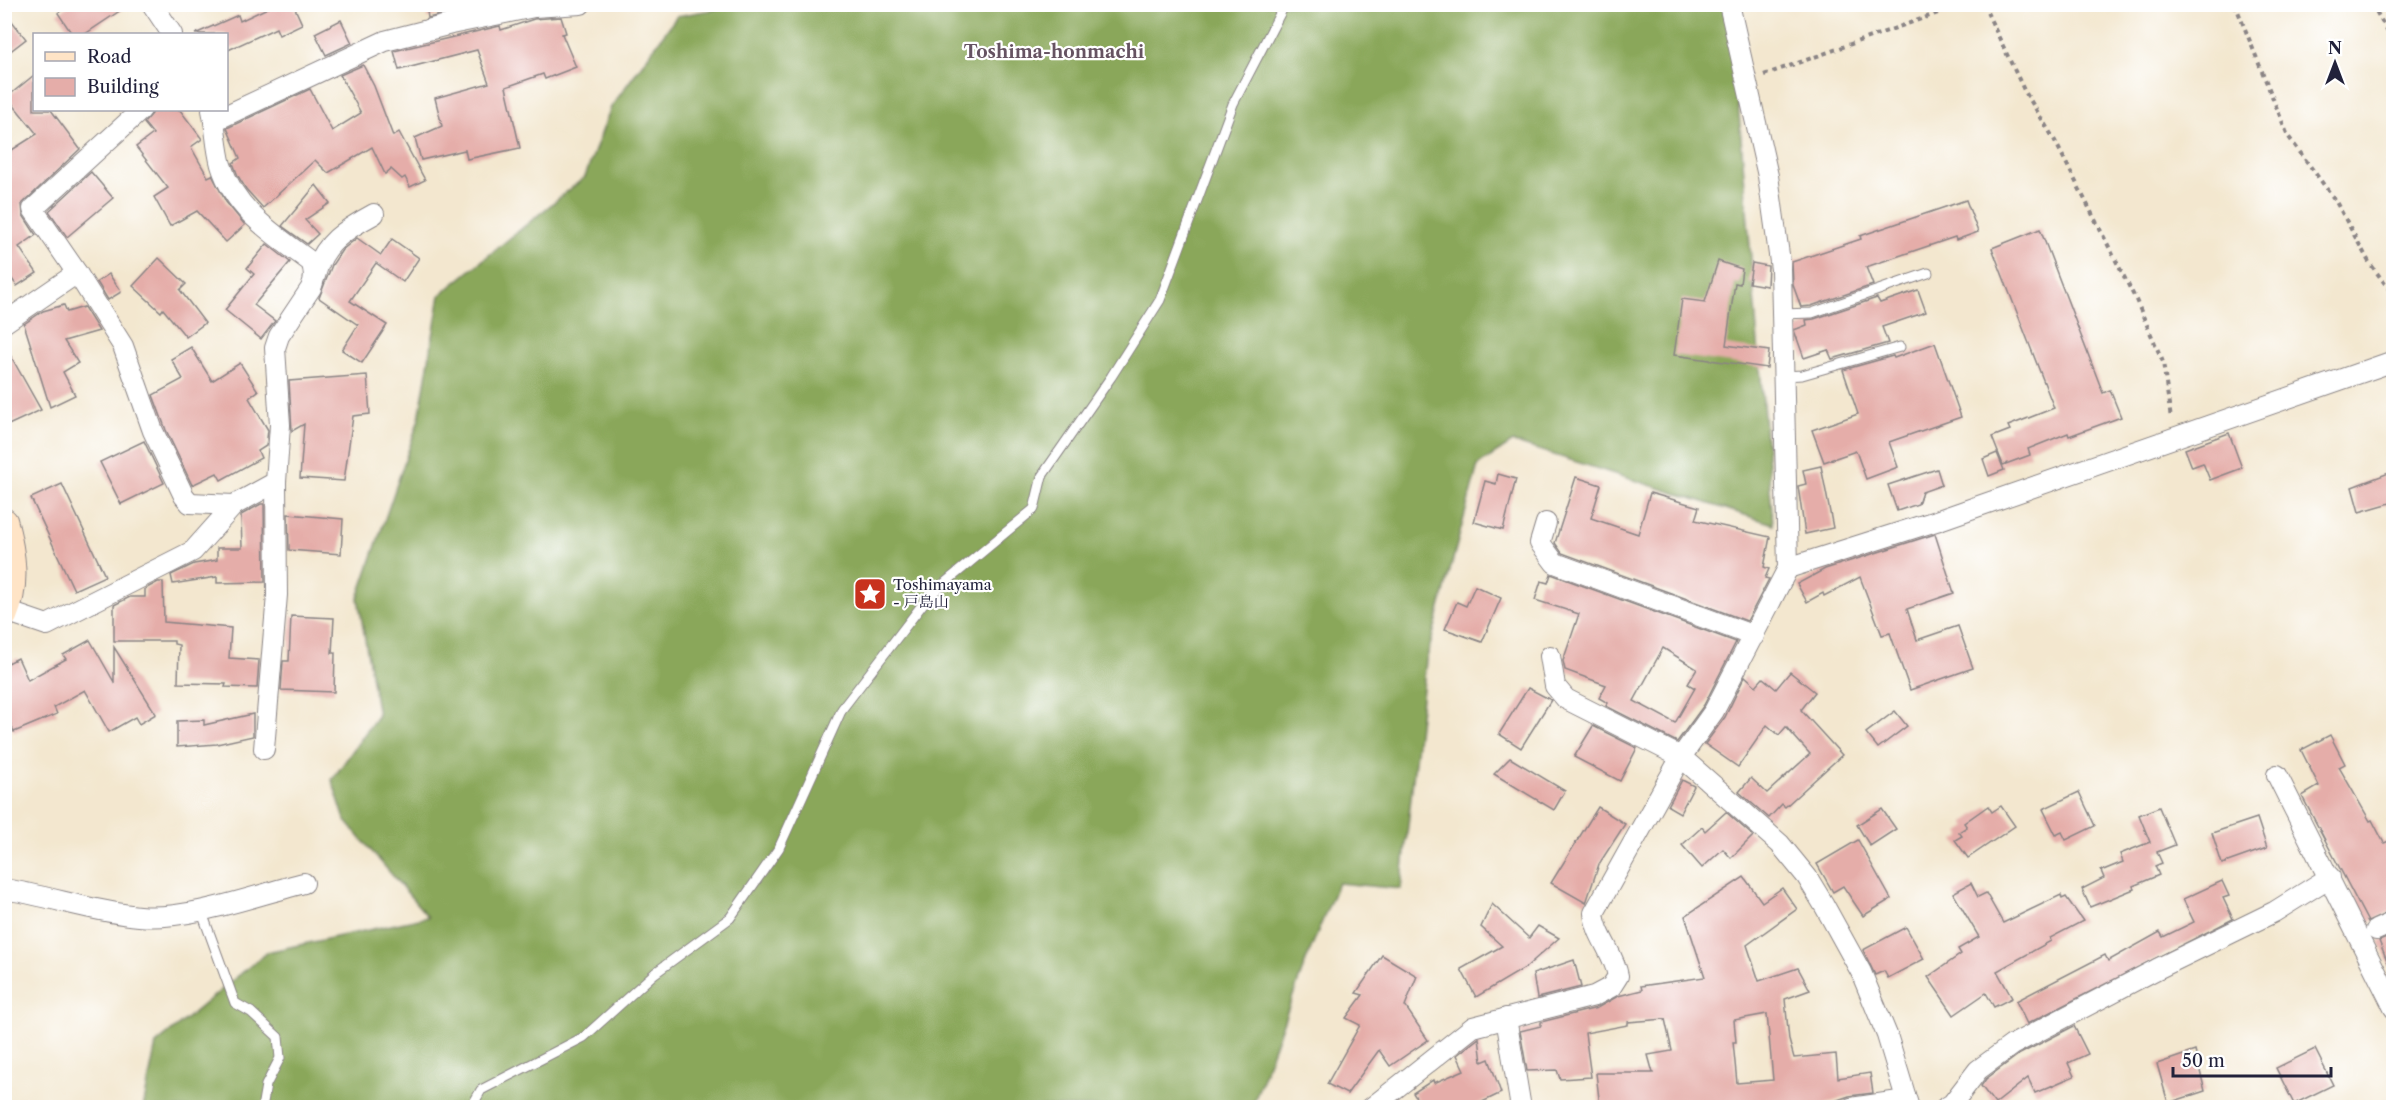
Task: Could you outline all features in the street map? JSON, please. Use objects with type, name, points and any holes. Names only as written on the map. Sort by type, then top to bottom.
[{"type":"main road","points":[[4,522],[12,568],[10,601],[5,613]]},
{"type":"street","points":[[152,4],[171,33]]},
{"type":"street","points":[[228,109],[384,41],[534,6],[581,4]]},
{"type":"street","points":[[1371,1107],[1473,1027],[1594,996],[1611,987],[1618,976],[1616,964],[1595,926],[1593,913],[1681,757],[1714,711],[1788,568],[1781,269],[1768,176],[1729,4]]},
{"type":"street","points":[[140,111],[33,209],[123,346],[153,431],[184,496],[190,503],[197,505],[234,505]]},
{"type":"street","points":[[213,115],[221,163],[234,193],[259,223],[311,262],[315,276]]},
{"type":"street","points":[[264,749],[277,595],[276,482],[280,424],[275,348],[279,336],[311,288],[320,258],[336,238],[374,214]]},
{"type":"street","points":[[4,322],[77,273]]},
{"type":"street","points":[[1788,568],[1936,521],[2394,361]]},
{"type":"street","points":[[5,613],[47,625],[194,551],[234,505],[276,482]]},
{"type":"street","points":[[1546,524],[1540,543],[1555,563],[1754,636]]},
{"type":"street","points":[[1550,656],[1556,686],[1566,699],[1681,757],[1779,844],[1807,877],[1861,972],[1887,1035],[1908,1104],[1851,1107]]},
{"type":"street","points":[[2277,775],[2394,1008]]},
{"type":"street","points":[[1945,1107],[1952,1104],[1978,1070],[2012,1045],[2157,969],[2274,912],[2330,877]]},
{"type":"street","points":[[4,889],[37,894],[105,911],[141,916],[180,915],[304,883]]},
{"type":"street","points":[[1506,1018],[1521,1107]]},
{"type":"lane","points":[[471,1107],[481,1090],[584,1037],[655,973],[730,918],[779,848],[842,710],[929,596],[1034,509],[1042,476],[1111,377],[1160,300],[1233,104],[1285,4]]},
{"type":"lane","points":[[1782,314],[1812,313],[1928,273]]},
{"type":"lane","points":[[1784,376],[1802,375],[1900,347]]},
{"type":"lane","points":[[201,910],[235,1003],[251,1012],[278,1037],[280,1058],[266,1085],[262,1107]]},
{"type":"path","points":[[1746,81],[1963,4]]},
{"type":"path","points":[[1983,4],[2024,90],[2054,139],[2141,311],[2163,362],[2172,438]]},
{"type":"path","points":[[2235,4],[2288,136],[2335,200],[2369,262],[2394,296]]},
{"type":"path","points":[[2372,4],[2394,43]]},
{"type":"green space","points":[[744,4],[1730,5],[1773,524],[1513,442],[1478,465],[1426,661],[1401,889],[1338,883],[1307,958],[1252,1107],[143,1108],[156,1044],[267,952],[428,917],[345,820],[332,780],[378,715],[358,598],[419,419],[440,295],[585,177],[611,107],[677,16]]},
{"type":"building","points":[[71,4],[130,4],[86,33],[71,33],[58,13]]},
{"type":"building","points":[[276,4],[293,4],[302,24],[279,35],[276,28],[228,50],[228,33],[197,33],[238,15],[240,21]]},
{"type":"building","points":[[426,4],[486,4],[428,18]]},
{"type":"building","points":[[4,11],[26,39],[4,56]]},
{"type":"building","points":[[561,17],[566,33],[562,34],[576,67],[545,79],[543,74],[506,87],[520,148],[467,159],[465,150],[421,160],[415,138],[442,126],[435,98],[489,83],[477,50],[399,70],[394,51],[500,26],[501,30],[534,19]]},
{"type":"building","points":[[341,20],[352,43],[326,55],[315,33]]},
{"type":"building","points":[[363,65],[374,86],[393,136],[399,132],[425,180],[410,187],[405,177],[402,179],[391,169],[385,174],[372,147],[328,173],[315,160],[263,208],[238,176],[233,163],[240,158],[227,128],[310,89],[332,131],[361,113],[340,75]]},
{"type":"building","points":[[33,76],[33,111],[52,111],[80,149],[22,204],[23,215],[36,235],[19,247],[37,273],[17,286],[4,268],[4,155],[37,134],[7,97]]},
{"type":"building","points":[[153,111],[181,111],[202,139],[191,147],[208,177],[212,175],[226,202],[245,225],[226,242],[197,211],[170,226],[154,197],[168,188],[136,147],[153,134],[144,123]]},
{"type":"building","points":[[91,172],[113,198],[67,237],[49,211]]},
{"type":"building","points":[[316,185],[330,203],[305,220],[318,234],[307,244],[282,226]]},
{"type":"building","points":[[1966,200],[1978,232],[1956,240],[1955,237],[1866,267],[1873,285],[1811,306],[1801,307],[1793,285],[1792,262]]},
{"type":"building","points":[[2040,229],[2103,393],[2110,390],[2121,417],[2069,436],[2068,433],[2028,449],[2030,455],[2003,465],[1992,437],[2010,430],[2008,426],[2054,408],[1992,248]]},
{"type":"building","points":[[357,238],[381,255],[392,239],[419,258],[403,282],[376,263],[350,301],[387,325],[362,363],[342,350],[358,325],[319,298],[332,265],[342,250]]},
{"type":"building","points":[[267,244],[290,262],[254,305],[275,321],[261,339],[225,310],[254,274],[247,268]]},
{"type":"building","points":[[159,258],[186,284],[180,290],[205,323],[186,337],[163,309],[161,312],[133,286]]},
{"type":"building","points":[[1718,261],[1742,269],[1740,284],[1735,283],[1726,345],[1769,351],[1767,368],[1674,355],[1682,299],[1705,302]]},
{"type":"building","points":[[1752,263],[1768,266],[1767,286],[1749,283]]},
{"type":"building","points":[[109,274],[121,292],[108,300],[97,282]]},
{"type":"building","points":[[1918,290],[1926,312],[1882,327],[1888,343],[1832,359],[1828,350],[1804,358],[1794,330],[1807,325],[1806,320],[1877,298],[1880,303]]},
{"type":"building","points":[[64,305],[67,312],[84,307],[99,331],[64,341],[78,363],[63,372],[75,395],[50,407],[24,324],[43,311]]},
{"type":"building","points":[[1935,343],[1961,417],[1889,442],[1898,467],[1866,479],[1856,451],[1824,462],[1812,430],[1858,414],[1843,370],[1893,356],[1894,358]]},
{"type":"building","points":[[4,344],[41,410],[4,427]]},
{"type":"building","points":[[191,347],[212,381],[240,363],[258,391],[249,398],[268,430],[266,446],[258,451],[261,458],[221,480],[217,473],[192,485],[166,430],[153,395],[183,379],[171,359]]},
{"type":"building","points":[[367,375],[370,414],[353,416],[344,481],[300,478],[304,424],[292,431],[289,381]]},
{"type":"building","points":[[2229,433],[2242,468],[2210,480],[2203,463],[2192,467],[2185,449]]},
{"type":"building","points":[[144,441],[164,483],[121,504],[100,462]]},
{"type":"building","points":[[1997,453],[2004,470],[1989,476],[1983,459]]},
{"type":"building","points":[[1821,466],[1833,528],[1805,534],[1798,486],[1806,484],[1803,470]]},
{"type":"building","points":[[1937,469],[1942,485],[1922,492],[1918,504],[1897,511],[1888,485]]},
{"type":"building","points":[[2394,471],[2394,502],[2359,512],[2352,487]]},
{"type":"building","points":[[1498,474],[1516,479],[1503,530],[1474,522],[1485,481],[1496,484]]},
{"type":"building","points":[[1576,477],[1601,485],[1591,518],[1638,534],[1650,493],[1699,507],[1695,520],[1770,537],[1764,567],[1769,569],[1765,578],[1769,579],[1747,621],[1562,553],[1555,543]]},
{"type":"building","points":[[62,484],[105,576],[74,590],[31,498]]},
{"type":"building","points":[[264,504],[265,582],[217,583],[217,577],[173,584],[171,575],[194,564],[217,560],[217,548],[242,548],[241,515]]},
{"type":"building","points":[[288,514],[343,519],[341,554],[289,550]]},
{"type":"building","points":[[1935,534],[1954,593],[1907,609],[1917,640],[1958,626],[1973,668],[1910,690],[1890,633],[1882,635],[1860,577],[1824,596],[1823,593],[1807,602],[1797,584],[1825,569]]},
{"type":"building","points":[[1551,574],[1736,642],[1704,705],[1677,742],[1606,706],[1608,703],[1599,698],[1606,685],[1565,670],[1563,661],[1579,614],[1535,600],[1541,581],[1548,583]],"holes":[[[1663,648],[1697,669],[1688,684],[1695,688],[1675,723],[1634,701]]]},
{"type":"building","points":[[158,582],[163,582],[164,622],[231,628],[229,658],[259,660],[257,688],[225,687],[226,684],[178,683],[179,645],[174,644],[174,641],[114,641],[114,605],[130,597],[145,597],[145,589]]},
{"type":"building","points":[[1475,586],[1501,598],[1482,642],[1445,629],[1457,602],[1466,606]]},
{"type":"building","points":[[291,616],[334,618],[332,653],[335,653],[334,692],[281,690],[283,661],[289,661]]},
{"type":"building","points":[[90,640],[114,682],[114,647],[156,714],[139,724],[135,717],[109,732],[85,690],[54,707],[57,714],[14,732],[4,709],[4,665],[18,658],[28,680],[66,659],[63,655]]},
{"type":"building","points":[[1790,672],[1815,692],[1801,710],[1842,755],[1785,807],[1782,804],[1769,818],[1739,792],[1751,778],[1767,793],[1810,754],[1786,727],[1779,735],[1767,725],[1738,767],[1705,744],[1725,717],[1745,676],[1756,686],[1763,678],[1776,689]]},
{"type":"building","points":[[1528,688],[1551,700],[1521,748],[1499,734]]},
{"type":"building","points":[[1895,711],[1907,726],[1878,748],[1866,733]]},
{"type":"building","points":[[253,714],[253,736],[217,744],[177,747],[177,721],[204,720],[204,725]]},
{"type":"building","points":[[1593,726],[1637,748],[1620,781],[1574,757]]},
{"type":"building","points":[[2330,735],[2345,764],[2339,767],[2370,821],[2372,820],[2384,843],[2394,839],[2394,910],[2368,922],[2302,796],[2319,786],[2301,750]]},
{"type":"building","points":[[1510,758],[1565,791],[1554,810],[1494,774]]},
{"type":"building","points":[[1682,780],[1694,786],[1680,813],[1668,806]]},
{"type":"building","points":[[2079,792],[2095,826],[2066,840],[2062,832],[2056,835],[2043,809]]},
{"type":"building","points":[[1988,806],[1992,812],[2001,806],[2015,826],[1968,858],[1955,840],[1962,836],[1959,832],[1967,827],[1964,823]]},
{"type":"building","points":[[1598,807],[1625,824],[1599,864],[1586,903],[1551,883]]},
{"type":"building","points":[[2159,807],[2175,845],[2157,852],[2162,863],[2155,866],[2159,875],[2133,886],[2134,889],[2090,907],[2082,889],[2104,878],[2101,871],[2123,862],[2120,854],[2150,842],[2139,815]]},
{"type":"building","points":[[1882,809],[1896,829],[1870,846],[1857,825]]},
{"type":"building","points":[[1726,812],[1753,836],[1731,858],[1723,849],[1702,868],[1682,845],[1702,827],[1705,831]]},
{"type":"building","points":[[2257,818],[2267,848],[2222,864],[2212,833]]},
{"type":"building","points":[[1858,840],[1891,899],[1863,916],[1843,886],[1833,892],[1817,864]]},
{"type":"building","points":[[1744,877],[1762,902],[1782,888],[1797,909],[1747,945],[1759,981],[1798,968],[1810,990],[1785,999],[1789,1040],[1794,1058],[1836,1054],[1838,1078],[1870,1073],[1873,1093],[1849,1096],[1826,1104],[1795,1107],[1600,1107],[1596,1073],[1653,1073],[1648,1055],[1672,1051],[1665,1019],[1628,1022],[1628,1025],[1585,1033],[1591,1077],[1560,1079],[1557,1070],[1527,1071],[1520,1031],[1541,1026],[1541,1022],[1597,1008],[1618,996],[1642,990],[1641,986],[1705,977],[1685,916]],"holes":[[[1767,1014],[1773,1080],[1737,1083],[1733,1042],[1736,1042],[1734,1020]]]},
{"type":"building","points":[[2222,881],[2229,896],[2223,898],[2233,919],[2027,1024],[2016,1001],[2105,955],[2108,961],[2160,932],[2163,937],[2194,922],[2183,899]]},
{"type":"building","points":[[1971,883],[1978,897],[1986,893],[2003,923],[2061,895],[2062,899],[2066,897],[2083,921],[2050,938],[2051,941],[1997,971],[2012,998],[1994,1007],[1986,993],[1954,1015],[1928,977],[1961,954],[1958,949],[1979,937],[1953,893]]},
{"type":"building","points":[[1492,904],[1529,938],[1538,926],[1559,938],[1525,968],[1476,997],[1461,969],[1502,946],[1481,927]]},
{"type":"building","points":[[1906,927],[1924,959],[1888,978],[1884,971],[1875,975],[1863,950]]},
{"type":"building","points":[[2394,935],[2394,975],[2393,975],[2379,941]]},
{"type":"building","points":[[1382,955],[1417,976],[1405,1006],[1428,1040],[1390,1066],[1379,1050],[1347,1094],[1327,1084],[1360,1025],[1346,1018],[1363,995],[1356,993]]},
{"type":"building","points":[[1574,960],[1581,987],[1537,998],[1533,974]]},
{"type":"building","points":[[2074,1026],[2088,1054],[2068,1063],[2074,1076],[2035,1093],[2028,1078],[1995,1104],[1981,1086],[1986,1079],[2018,1055]]},
{"type":"building","points":[[1479,1038],[1482,1062],[1489,1059],[1501,1093],[1472,1107],[1422,1107],[1413,1093],[1433,1080],[1434,1083],[1464,1070],[1457,1055]]},
{"type":"building","points":[[2315,1049],[2333,1085],[2294,1104],[2276,1068]]},
{"type":"building","points":[[2195,1051],[2205,1091],[2168,1103],[2157,1064]]},
{"type":"place","name":"Toshimayama - 戸島山","points":[[870,594]]},
{"type":"district","name":"Toshima-honmachi","points":[[1054,52]]}]
